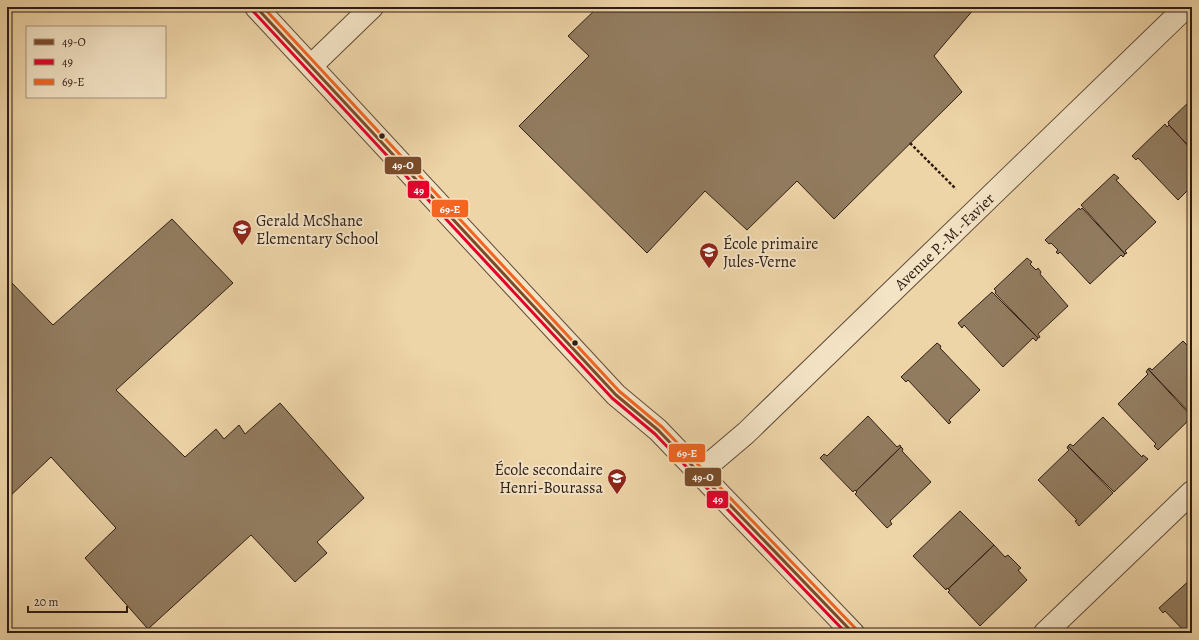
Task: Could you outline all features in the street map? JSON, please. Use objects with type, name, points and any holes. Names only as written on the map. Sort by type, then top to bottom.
[{"type":"street","points":[[256,7],[616,395],[658,430],[700,472],[853,633]]},
{"type":"street","points":[[311,66],[372,7]]},
{"type":"street","name":"Avenue P.-M.-Favier","points":[[700,472],[746,433],[1186,7]]},
{"type":"street","points":[[1045,633],[1192,492]]},
{"type":"path","points":[[910,144],[943,176]]},
{"type":"building","points":[[598,7],[972,7],[974,9],[934,56],[962,92],[834,219],[797,181],[747,230],[705,191],[647,253],[519,126],[589,56],[568,36]]},
{"type":"building","points":[[1192,99],[1192,150],[1168,122]]},
{"type":"building","points":[[1165,124],[1167,127],[1169,125],[1192,150],[1192,186],[1178,200],[1138,158],[1136,160],[1132,156]]},
{"type":"building","points":[[1114,174],[1119,178],[1116,180],[1156,222],[1125,251],[1127,253],[1125,254],[1081,205]]},
{"type":"building","points":[[1079,208],[1080,210],[1082,208],[1125,254],[1123,257],[1121,255],[1090,284],[1060,252],[1058,254],[1056,252],[1058,250],[1051,243],[1049,244],[1045,240]]},
{"type":"building","points":[[172,219],[233,283],[116,390],[185,457],[216,429],[224,439],[239,425],[245,434],[280,403],[364,498],[317,542],[327,553],[295,582],[251,535],[148,629],[85,558],[116,528],[51,457],[7,499],[7,278],[53,325]]},
{"type":"building","points":[[1027,258],[1032,262],[1030,264],[1036,270],[1038,268],[1041,272],[1040,274],[1068,306],[1038,334],[1040,337],[1038,338],[995,293],[996,291],[994,289]]},
{"type":"building","points":[[992,292],[1038,338],[1036,341],[1033,338],[1003,367],[964,325],[962,328],[958,323]]},
{"type":"building","points":[[1183,341],[1192,350],[1192,415],[1148,369],[1150,368],[1152,370]]},
{"type":"building","points":[[937,343],[980,390],[949,420],[951,422],[949,424],[908,380],[906,382],[901,377]]},
{"type":"building","points":[[1148,369],[1192,417],[1158,450],[1154,446],[1156,444],[1118,404],[1148,374],[1146,372]]},
{"type":"building","points":[[868,416],[897,447],[900,445],[901,447],[856,491],[855,490],[853,492],[820,458],[824,454],[827,456]]},
{"type":"building","points":[[1103,417],[1142,457],[1143,455],[1148,459],[1114,492],[1068,446],[1070,444],[1073,446]]},
{"type":"building","points":[[1068,446],[1113,493],[1079,526],[1075,521],[1077,520],[1038,480],[1069,450],[1067,448]]},
{"type":"building","points":[[901,447],[903,449],[902,451],[931,482],[890,521],[892,524],[887,528],[855,494],[857,492],[856,491]]},
{"type":"building","points":[[960,511],[994,545],[946,590],[913,556]]},
{"type":"building","points":[[994,545],[1005,557],[1008,555],[1021,568],[1018,570],[1027,580],[980,626],[948,592],[950,590],[948,589]]},
{"type":"building","points":[[1192,578],[1192,633],[1186,633],[1165,611],[1163,613],[1159,608]]},
{"type":"transit line","name":"49-O","points":[[256,7],[616,395],[658,430],[853,633]]},
{"type":"transit line","name":"69-E","points":[[263,7],[619,391],[662,427],[857,630]]},
{"type":"transit line","name":"49","points":[[252,10],[612,398],[655,434],[846,633]]},
{"type":"place","name":"Gerald McShane Elementary School","points":[[242,246]]},
{"type":"place","name":"École primaire Jules-Verne","points":[[709,269]]},
{"type":"place","name":"École secondaire Henri-Bourassa","points":[[617,495]]}]
